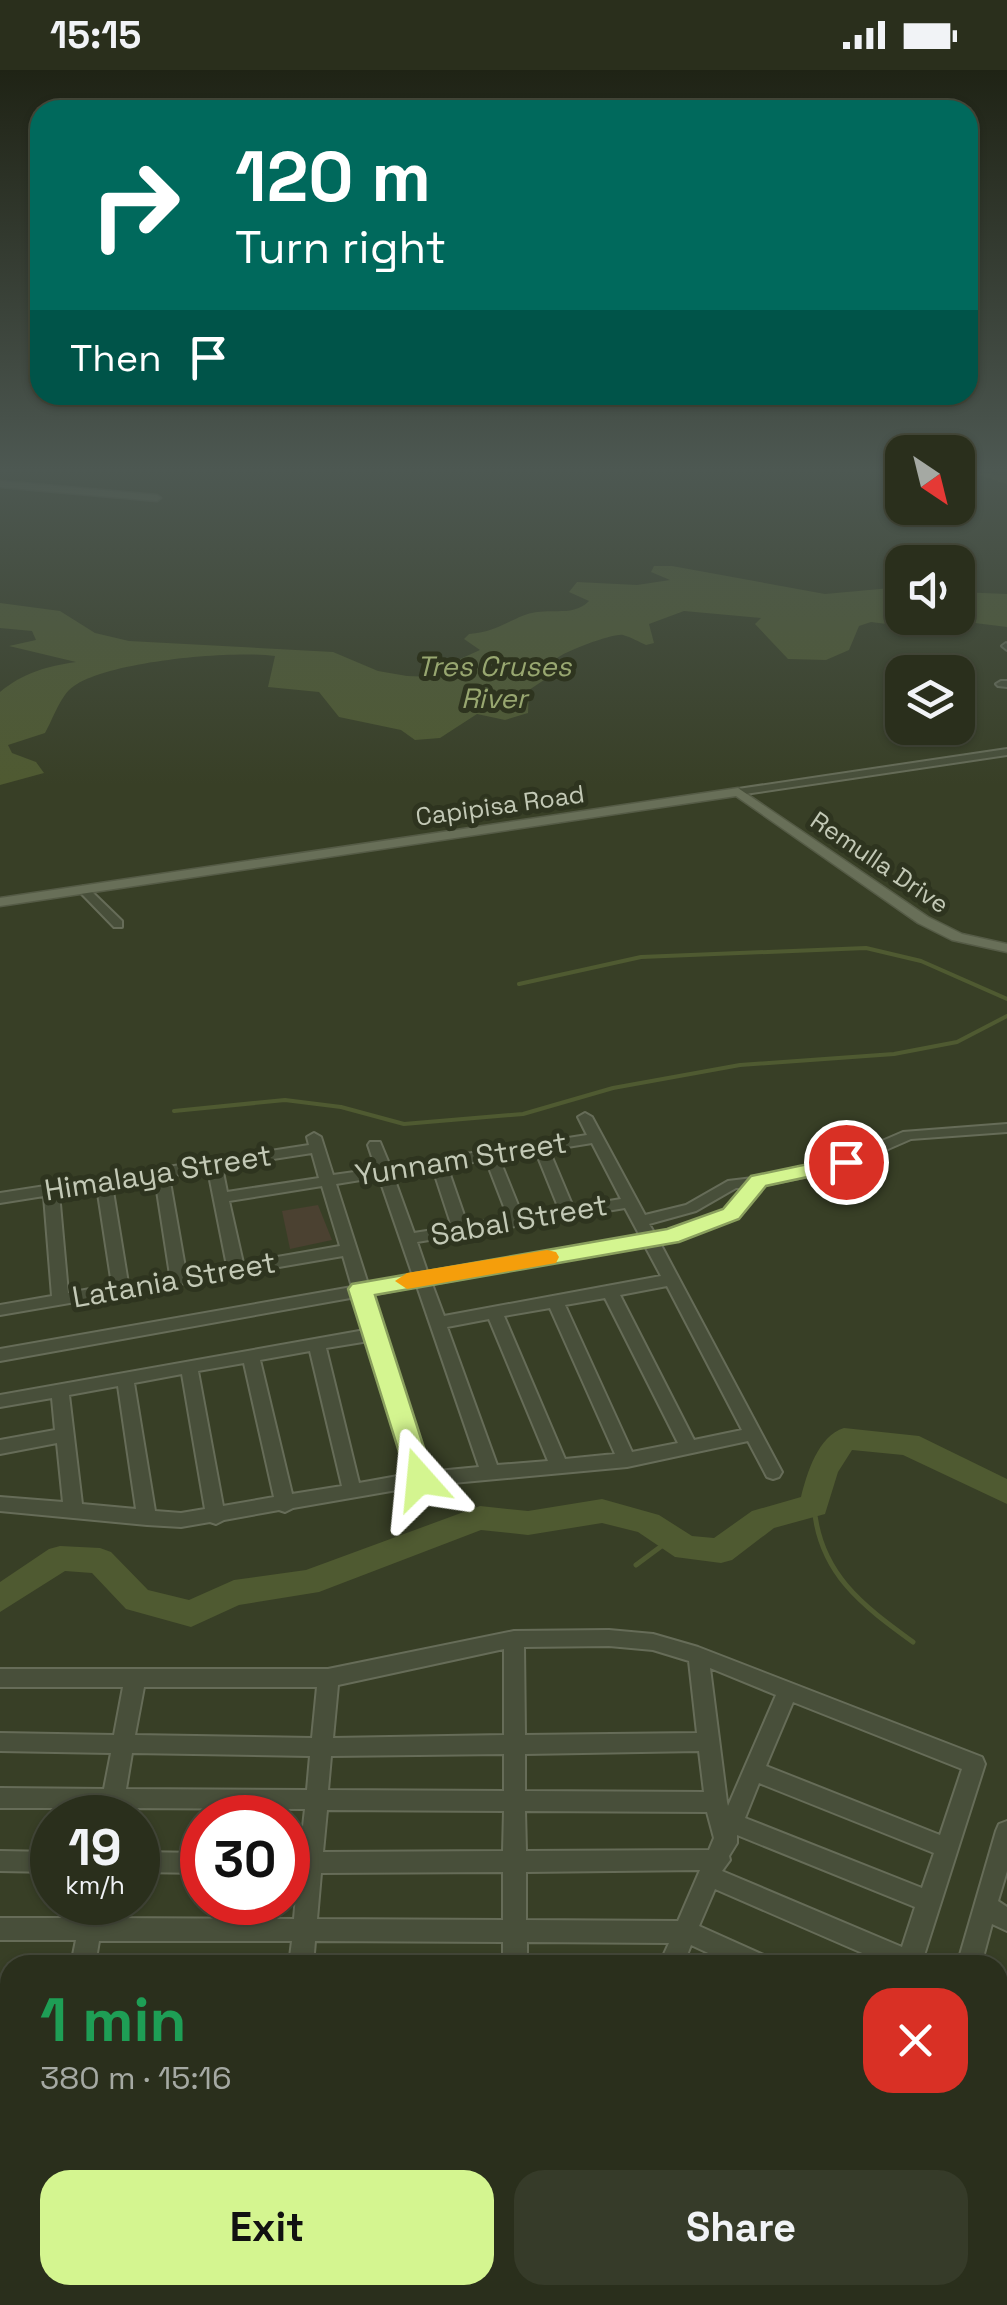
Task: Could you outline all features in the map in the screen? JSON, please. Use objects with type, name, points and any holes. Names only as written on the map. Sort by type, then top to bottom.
[{"type":"main road","name":"Capipisa Road","points":[[0,902],[738,792]]},
{"type":"main road","name":"Remulla Drive","points":[[738,792],[923,920],[957,937],[1003,948]]},
{"type":"street","name":"Capipisa Road","points":[[738,792],[1007,752]]},
{"type":"street","points":[[84,890],[118,924]]},
{"type":"street","name":"Yunnam Street","points":[[221,1198],[569,1142],[590,1127],[630,1202]]},
{"type":"street","points":[[640,1221],[691,1208],[733,1184],[835,1167],[908,1136],[1007,1128]]},
{"type":"street","name":"Himalaya Street","points":[[0,1198],[214,1164],[315,1142],[327,1182]]},
{"type":"street","points":[[376,1145],[490,1474]]},
{"type":"street","points":[[540,1146],[568,1212]]},
{"type":"street","points":[[490,1155],[517,1221]]},
{"type":"street","points":[[438,1163],[461,1230]]},
{"type":"street","points":[[214,1164],[236,1270]]},
{"type":"street","points":[[161,1172],[179,1279]]},
{"type":"street","points":[[104,1182],[121,1289]]},
{"type":"street","points":[[327,1182],[420,1479]]},
{"type":"street","points":[[0,1355],[650,1240],[693,1230],[731,1214],[755,1183]]},
{"type":"street","points":[[50,1190],[60,1300]]},
{"type":"street","points":[[630,1202],[773,1472]]},
{"type":"street","name":"Sabal Street","points":[[408,1239],[630,1202]]},
{"type":"street","name":"Latania Street","points":[[0,1310],[348,1250]]},
{"type":"street","points":[[438,1322],[670,1280]]},
{"type":"street","points":[[610,1290],[689,1448]]},
{"type":"street","points":[[555,1301],[627,1460]]},
{"type":"street","points":[[494,1312],[559,1466]]},
{"type":"street","points":[[0,1401],[374,1334]]},
{"type":"street","points":[[317,1344],[352,1491]]},
{"type":"street","points":[[251,1356],[285,1505]]},
{"type":"street","points":[[189,1367],[216,1517]]},
{"type":"street","points":[[125,1378],[147,1518]]},
{"type":"street","points":[[60,1390],[73,1511]]},
{"type":"street","points":[[0,1504],[147,1518],[216,1517],[420,1479],[627,1460],[752,1434]]},
{"type":"street","points":[[0,1448],[66,1435]]},
{"type":"street","points":[[0,1678],[328,1678],[514,1639],[610,1638],[653,1642],[698,1655],[974,1764],[912,1955]]},
{"type":"street","points":[[514,1639],[515,1955]]},
{"type":"street","points":[[698,1655],[722,1851]]},
{"type":"street","points":[[115,1795],[135,1678]]},
{"type":"street","points":[[302,1955],[328,1678]]},
{"type":"street","points":[[676,1955],[788,1690]]},
{"type":"street","points":[[0,1742],[322,1748],[707,1742]]},
{"type":"street","points":[[755,1771],[946,1848]]},
{"type":"street","points":[[0,1798],[30,1801]]},
{"type":"street","points":[[160,1808],[318,1803],[716,1802]]},
{"type":"street","points":[[974,1955],[997,1913],[1006,1837]]},
{"type":"street","points":[[722,1851],[896,1955]]},
{"type":"street","points":[[312,1863],[515,1862],[722,1851],[929,1902]]},
{"type":"street","points":[[0,1861],[30,1862]]},
{"type":"street","points":[[85,1955],[91,1925]]},
{"type":"street","points":[[0,1929],[686,1932],[738,1955]]},
{"type":"shaded area","points":[[318,1205],[332,1240],[290,1249],[282,1211]]},
{"type":"water","name":"Tres Cruses River","points":[[661,576],[728,576],[825,594],[885,589],[885,624],[859,626],[849,650],[826,660],[788,659],[755,624],[761,618],[684,611],[649,624],[654,643],[646,645],[618,635],[556,659],[565,666],[529,690],[528,713],[505,720],[477,714],[440,738],[415,740],[401,730],[339,717],[319,692],[268,687],[275,656],[202,656],[142,664],[91,677],[69,690],[45,733],[8,745],[12,753],[36,762],[44,773],[0,785],[0,692],[36,671],[76,662],[9,646],[36,640],[32,631],[0,628],[0,603],[60,611],[95,633],[129,641],[333,652],[378,671],[434,677],[456,670],[460,659],[480,650],[464,639],[469,634],[529,614],[583,606],[589,601],[569,592],[577,582],[637,585],[670,580]]},
{"type":"water","name":"Tres Cruses River","points":[[975,593],[1007,594],[1007,627],[975,623]]},
{"type":"waterway","points":[[519,984],[641,957],[866,948],[921,961],[1007,999]]},
{"type":"waterway","points":[[174,1111],[285,1100],[341,1107],[404,1124],[523,1114],[613,1088],[740,1065],[894,1054],[957,1042],[1007,1016]]},
{"type":"waterway","points":[[0,1599],[60,1558],[100,1561],[138,1600],[191,1614],[234,1593],[308,1583],[480,1518],[528,1523],[602,1511],[648,1523],[686,1548],[721,1551],[741,1532],[763,1520],[814,1506],[823,1470],[844,1439],[908,1444],[1007,1492]]},
{"type":"waterway","points":[[814,1506],[824,1550],[834,1569],[877,1615],[913,1642]]},
{"type":"waterway","points":[[636,1565],[671,1539]]},
{"type":"slow traffic","points":[[407,1281],[547,1257]]},
{"type":"route","points":[[420,1479],[360,1289],[671,1236],[731,1214],[759,1181],[846,1162]]}]
